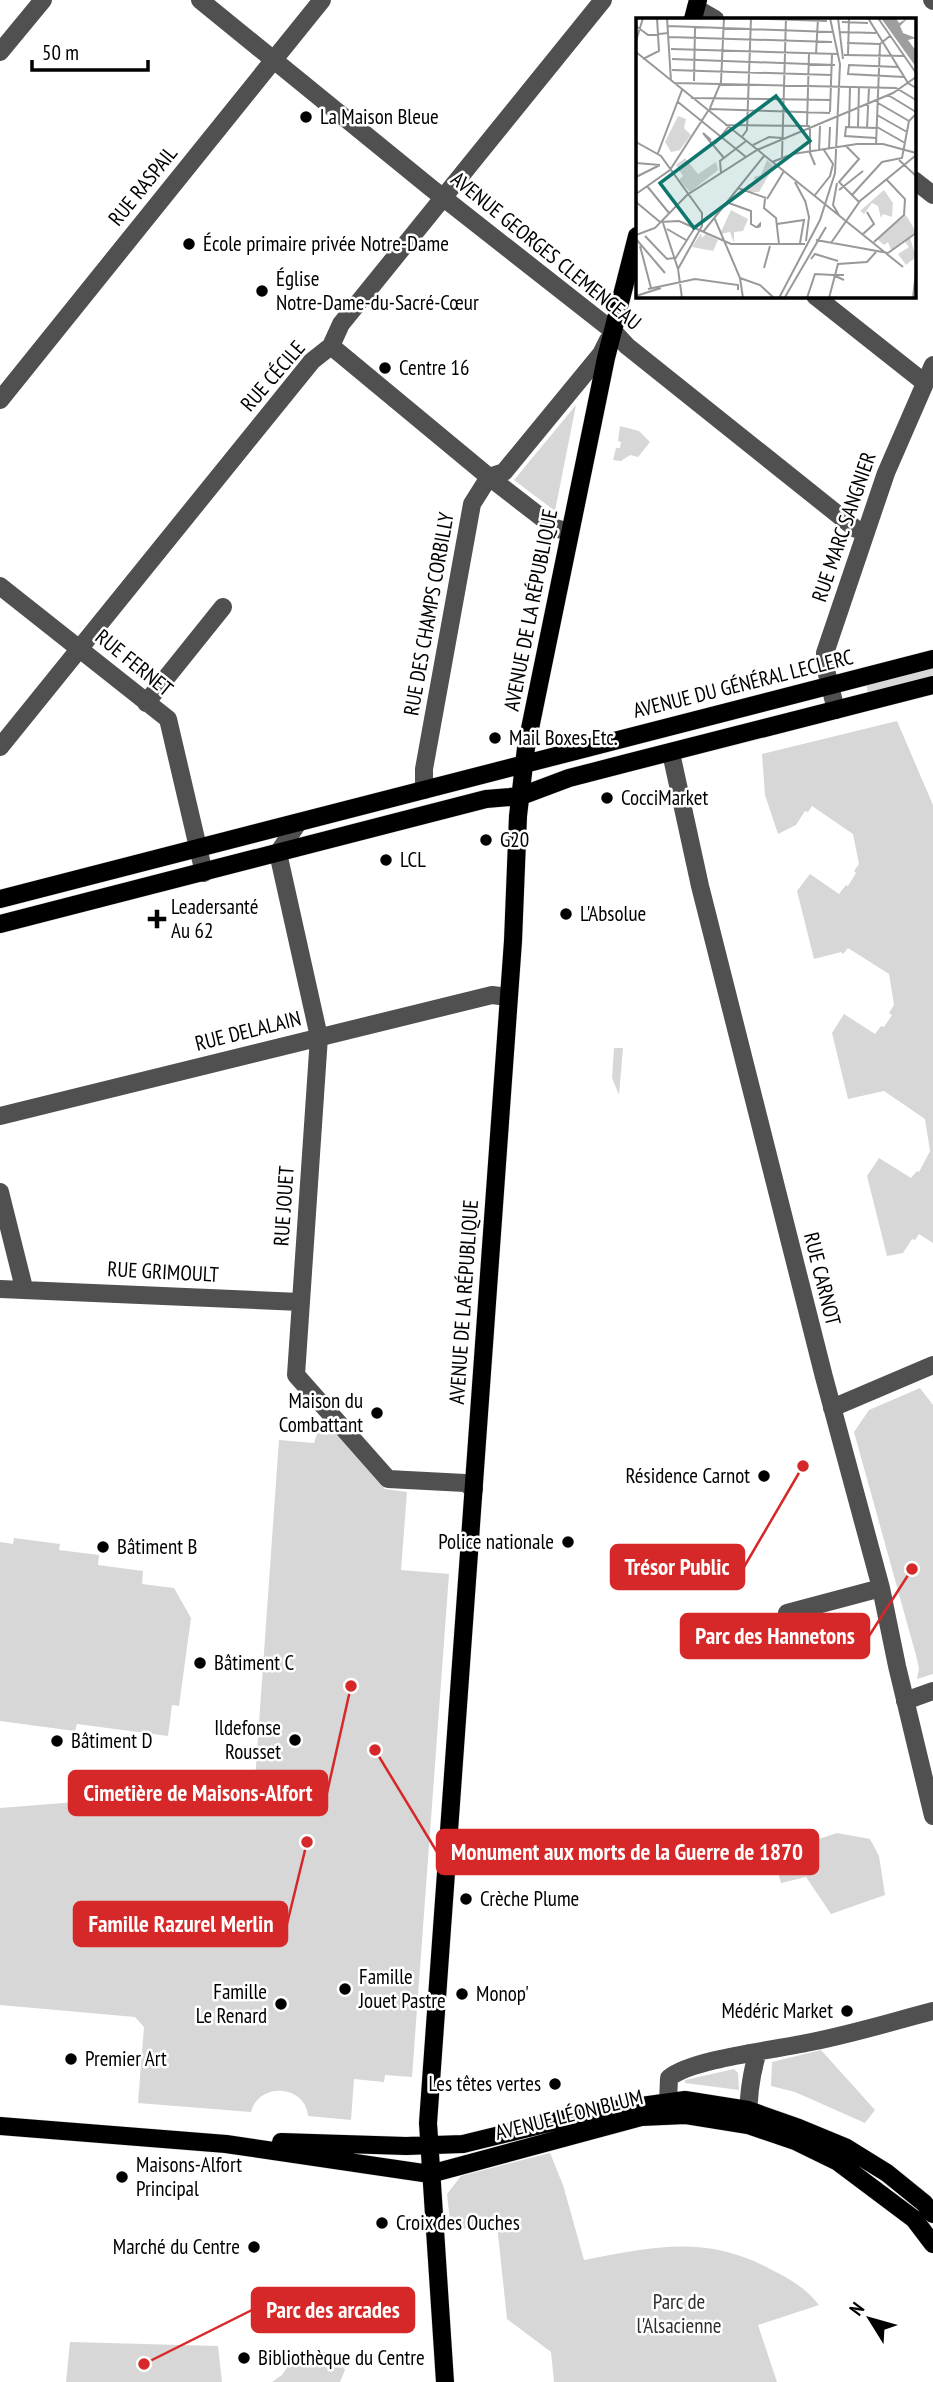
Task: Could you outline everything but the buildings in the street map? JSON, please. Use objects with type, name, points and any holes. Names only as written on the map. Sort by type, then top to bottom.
[{"type":"main road","name":"AVENUE DE LA RÉPUBLIQUE","points":[[445,2382],[428,2146],[508,997],[518,816],[524,764],[570,532],[613,331],[636,240]]},
{"type":"main road","name":"AVENUE DU GÉNÉRAL LECLERC","points":[[0,899],[933,659]]},
{"type":"main road","points":[[0,924],[486,799],[521,796],[569,778],[933,685]]},
{"type":"main road","points":[[671,752],[671,739],[680,724]]},
{"type":"main road","name":"AVENUE LÉON BLUM","points":[[226,2144],[463,2144],[590,2113],[685,2100],[748,2118],[799,2128],[845,2147],[887,2173],[924,2203],[933,2214]]},
{"type":"main road","name":"AVENUE LÉON BLUM","points":[[430,2174],[641,2117],[686,2115],[748,2118],[838,2162],[914,2218],[933,2244]]},
{"type":"main road","points":[[0,2126],[226,2144],[430,2174]]},
{"type":"street","points":[[0,52],[43,0]]},
{"type":"street","name":"AVENUE GEORGES CLEMENCEAU","points":[[200,0],[845,521],[856,529],[866,531]]},
{"type":"street","name":"RUE RASPAIL","points":[[0,400],[321,0]]},
{"type":"street","name":"RUE CÉCILE","points":[[0,747],[312,361],[331,346],[341,324],[603,0]]},
{"type":"street","points":[[696,9],[713,18]]},
{"type":"street","points":[[916,182],[933,195]]},
{"type":"street","points":[[818,298],[925,383]]},
{"type":"street","name":"RUE DES CHAMPS CORBILLY","points":[[424,790],[424,769],[472,505],[489,477],[504,472],[601,354],[613,331]]},
{"type":"street","points":[[331,346],[489,477],[555,528],[570,532]]},
{"type":"street","name":"RUE MARC SANGNIER","points":[[836,710],[824,660],[825,653],[894,452],[933,365]]},
{"type":"street","name":"RUE FERNET","points":[[0,586],[168,719],[199,848]]},
{"type":"street","points":[[146,703],[223,607]]},
{"type":"street","name":"RUE CARNOT","points":[[671,752],[700,886],[832,1408],[881,1588],[933,1816]]},
{"type":"street","points":[[278,853],[298,823]]},
{"type":"street","points":[[199,848],[204,873]]},
{"type":"street","name":"RUE JOUET","points":[[278,853],[319,1037],[296,1375],[388,1479],[465,1483],[474,1489]]},
{"type":"street","name":"RUE DELALAIN","points":[[0,1116],[492,995],[508,997]]},
{"type":"street","points":[[0,1192],[24,1288]]},
{"type":"street","name":"RUE GRIMOULT","points":[[0,1289],[300,1301]]},
{"type":"street","points":[[832,1408],[933,1364]]},
{"type":"street","points":[[787,1613],[881,1588]]},
{"type":"street","points":[[905,1701],[933,1691]]},
{"type":"street","points":[[668,2102],[668,2083],[673,2075],[686,2069],[808,2043],[933,2011]]},
{"type":"street","points":[[748,2118],[752,2071],[758,2052]]},
{"type":"green space","points":[[576,405],[555,511],[514,480]]},
{"type":"green space","points":[[620,426],[639,431],[650,442],[638,457],[630,455],[621,461],[613,460],[616,448],[620,448]]},
{"type":"green space","points":[[933,667],[933,677],[868,693],[866,684]]},
{"type":"green space","points":[[897,721],[933,805],[933,1243],[919,1234],[915,1240],[912,1239],[903,1253],[887,1256],[867,1176],[879,1158],[911,1178],[919,1172],[930,1151],[925,1119],[884,1091],[848,1099],[832,1033],[844,1014],[875,1034],[881,1026],[884,1027],[892,1015],[889,1013],[894,1005],[889,974],[848,948],[843,954],[841,952],[814,959],[797,891],[810,874],[839,894],[848,886],[859,864],[853,834],[812,806],[808,812],[805,811],[796,825],[778,834],[765,795],[762,754]]},
{"type":"green space","points":[[614,1048],[623,1048],[619,1095],[612,1078]]},
{"type":"green space","points":[[920,1388],[933,1405],[933,1674],[917,1679],[917,1659],[854,1432],[869,1410]]},
{"type":"green space","points":[[322,1419],[385,1489],[407,1492],[401,1570],[449,1574],[412,2077],[385,2075],[384,2082],[354,2079],[351,2120],[308,2116],[299,2098],[282,2091],[263,2095],[251,2112],[138,2103],[144,2027],[135,2017],[0,2005],[0,1808],[114,1799],[253,1808],[279,1440],[314,1443]]},
{"type":"green space","points":[[14,1538],[60,1544],[59,1550],[99,1555],[98,1565],[143,1571],[142,1584],[174,1588],[191,1618],[179,1706],[172,1705],[168,1736],[77,1724],[75,1731],[0,1721],[0,1542],[13,1544]]},
{"type":"green space","points":[[837,1833],[870,1839],[879,1856],[885,1895],[831,1914],[806,1877],[781,1883],[772,1854]]},
{"type":"green space","points":[[821,2050],[875,2110],[865,2123],[795,2092],[771,2086],[772,2062]]},
{"type":"green space","points":[[734,2069],[738,2073],[739,2090],[685,2083],[685,2080]]},
{"type":"green space","name":"Parc de l'Alsacienne","points":[[550,2153],[563,2185],[584,2260],[656,2248],[724,2251],[785,2277],[809,2294],[819,2305],[758,2325],[777,2382],[554,2382],[551,2352],[507,2319],[497,2225],[451,2230],[447,2194],[461,2176]]},
{"type":"green space","points":[[70,2342],[218,2346],[222,2382],[66,2382]]},
{"type":"green space","points":[[324,2352],[335,2355],[345,2370],[340,2382],[272,2382],[282,2375],[293,2359],[317,2356]]},
{"type":"place","name":"La Maison Bleue","points":[[306,117]]},
{"type":"place","name":"École primaire privée Notre-Dame","points":[[189,244]]},
{"type":"place","name":"Église Notre-Dame-du-Sacré-Cœur","points":[[262,291]]},
{"type":"place","name":"Centre 16","points":[[385,368]]},
{"type":"place","name":"Mail Boxes Etc.","points":[[495,738]]},
{"type":"place","name":"CocciMarket","points":[[607,798]]},
{"type":"place","name":"G20","points":[[486,840]]},
{"type":"place","name":"LCL","points":[[386,860]]},
{"type":"place","name":"L'Absolue","points":[[566,914]]},
{"type":"place","name":"Leadersanté Au 62","points":[[157,919]]},
{"type":"place","name":"Maison du Combattant","points":[[377,1413]]},
{"type":"place","name":"Trésor Public","points":[[803,1466]]},
{"type":"place","name":"Résidence Carnot","points":[[764,1476]]},
{"type":"place","name":"Police nationale","points":[[568,1542]]},
{"type":"place","name":"Bâtiment B","points":[[103,1547]]},
{"type":"place","name":"Parc des Hannetons","points":[[912,1569]]},
{"type":"place","name":"Bâtiment C","points":[[200,1663]]},
{"type":"place","name":"Cimetière de Maisons-Alfort","points":[[351,1686]]},
{"type":"place","name":"Ildefonse Rousset","points":[[295,1740]]},
{"type":"place","name":"Bâtiment D","points":[[57,1741]]},
{"type":"place","name":"Monument aux morts de la Guerre de 1870","points":[[375,1750]]},
{"type":"place","name":"Famille Razurel Merlin","points":[[307,1842]]},
{"type":"place","name":"Crèche Plume","points":[[466,1899]]},
{"type":"place","name":"Famille Jouet Pastre","points":[[345,1989]]},
{"type":"place","name":"Monop'","points":[[462,1994]]},
{"type":"place","name":"Famille Le Renard","points":[[281,2004]]},
{"type":"place","name":"Médéric Market","points":[[847,2011]]},
{"type":"place","name":"Premier Art","points":[[71,2059]]},
{"type":"place","name":"Les têtes vertes","points":[[555,2084]]},
{"type":"place","name":"Maisons-Alfort Principal","points":[[122,2177]]},
{"type":"place","name":"Croix des Ouches","points":[[382,2223]]},
{"type":"place","name":"Marché du Centre","points":[[254,2247]]},
{"type":"place","name":"Bibliothèque du Centre","points":[[244,2358]]},
{"type":"place","name":"Parc des arcades","points":[[144,2364]]}]
